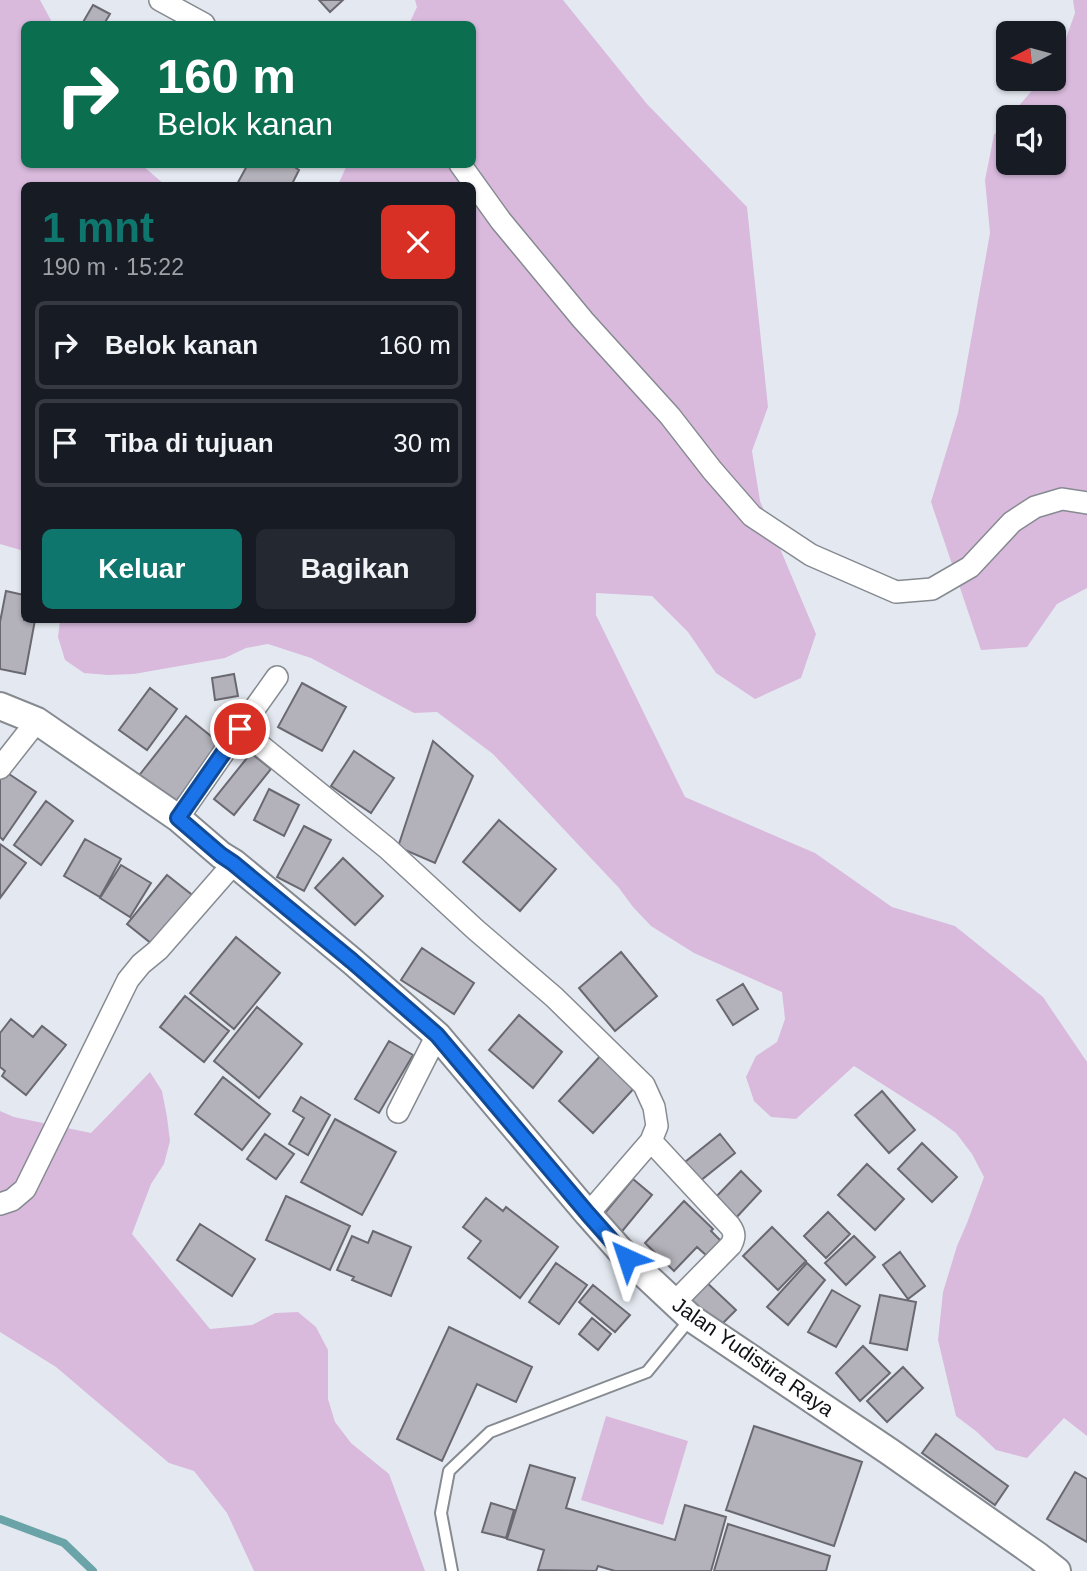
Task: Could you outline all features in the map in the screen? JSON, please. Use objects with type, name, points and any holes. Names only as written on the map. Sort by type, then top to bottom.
[{"type":"street","points":[[160,0],[198,21]]},
{"type":"street","points":[[476,186],[501,221],[567,300],[670,416],[752,516],[811,555],[896,592],[932,589],[970,567],[1012,522],[1035,508],[1062,499],[1087,503]]},
{"type":"street","points":[[178,818],[277,677]]},
{"type":"street","name":"Jalan Yudistira Raya","points":[[0,706],[37,721],[178,818],[352,961],[437,1035],[627,1258],[682,1311],[890,1452],[1057,1571]]},
{"type":"street","points":[[0,768],[37,721]]},
{"type":"street","points":[[240,729],[387,848],[555,997],[645,1086],[654,1107],[657,1126],[651,1141],[588,1214]]},
{"type":"street","points":[[0,1204],[12,1200],[25,1189],[128,979],[158,950],[233,863]]},
{"type":"street","points":[[398,1112],[437,1035]]},
{"type":"street","points":[[651,1141],[734,1232],[732,1245],[682,1311]]},
{"type":"lane","points":[[452,1571],[442,1513],[449,1471],[490,1432],[647,1372],[682,1311]]},
{"type":"shaded area","points":[[0,0],[40,0],[51,21],[21,21],[21,168],[145,168],[162,182],[21,182],[21,550],[0,544]]},
{"type":"shaded area","points":[[415,0],[563,0],[647,104],[747,207],[768,407],[752,451],[760,501],[816,634],[801,678],[755,699],[716,673],[688,632],[652,596],[596,593],[596,615],[685,797],[815,853],[892,907],[955,926],[1043,997],[1087,1062],[1087,1436],[1064,1418],[1027,1458],[996,1450],[956,1416],[938,1340],[943,1292],[957,1246],[984,1177],[972,1154],[956,1133],[854,1066],[796,1119],[771,1117],[754,1101],[746,1077],[756,1056],[777,1042],[785,1019],[782,992],[694,953],[651,926],[619,888],[493,754],[437,712],[414,713],[311,658],[268,644],[246,648],[225,658],[134,674],[84,673],[65,660],[58,637],[60,623],[476,623],[476,182],[339,182],[346,168],[476,168],[476,21],[410,21],[417,7]]},
{"type":"shaded area","points":[[1073,0],[1087,0],[1087,588],[1057,604],[1027,647],[981,650],[931,502],[958,413],[990,233],[985,180],[994,135],[996,133],[996,175],[1066,175],[1066,105],[1019,105],[1032,91],[1066,91],[1066,38],[1075,13]]},
{"type":"shaded area","points":[[150,1072],[162,1091],[170,1141],[164,1164],[151,1184],[132,1234],[210,1329],[252,1325],[275,1313],[298,1312],[316,1327],[328,1350],[328,1399],[335,1422],[351,1443],[389,1474],[425,1571],[254,1571],[227,1513],[194,1471],[169,1463],[56,1367],[0,1332],[0,1111],[14,1117],[91,1133]]},
{"type":"shaded area","points":[[606,1416],[688,1441],[663,1525],[581,1500]]},
{"type":"building","points":[[319,0],[343,0],[330,12]]},
{"type":"building","points":[[93,5],[110,14],[106,21],[84,21]]},
{"type":"building","points":[[246,168],[299,170],[293,182],[238,182]]},
{"type":"building","points":[[6,591],[21,594],[21,623],[34,623],[25,674],[0,669],[0,622]]},
{"type":"building","points":[[234,674],[238,696],[215,700],[212,678]]},
{"type":"building","points":[[302,683],[346,707],[322,751],[278,727]]},
{"type":"building","points":[[150,688],[177,709],[147,750],[119,730]]},
{"type":"building","points":[[186,716],[222,745],[172,806],[137,778]]},
{"type":"building","points":[[433,741],[473,776],[435,863],[398,847]]},
{"type":"building","points":[[354,751],[394,778],[371,813],[331,786]]},
{"type":"building","points":[[251,753],[271,769],[234,815],[214,799]]},
{"type":"building","points":[[6,772],[36,792],[3,840],[0,837],[0,780]]},
{"type":"building","points":[[269,789],[299,805],[284,836],[254,820]]},
{"type":"building","points":[[46,801],[73,821],[41,865],[14,845]]},
{"type":"building","points":[[499,820],[556,869],[520,911],[463,862]]},
{"type":"building","points":[[304,826],[331,840],[304,891],[277,877]]},
{"type":"building","points":[[85,839],[121,859],[100,897],[64,876]]},
{"type":"building","points":[[0,844],[26,863],[0,898]]},
{"type":"building","points":[[343,858],[383,896],[355,925],[315,888]]},
{"type":"building","points":[[121,865],[151,883],[130,917],[100,898]]},
{"type":"building","points":[[167,875],[196,898],[157,948],[127,924]]},
{"type":"building","points":[[236,937],[280,973],[234,1029],[190,993]]},
{"type":"building","points":[[422,948],[474,983],[454,1014],[401,980]]},
{"type":"building","points":[[621,952],[657,996],[615,1031],[579,988]]},
{"type":"building","points":[[743,984],[758,1009],[733,1025],[717,1000]]},
{"type":"building","points":[[185,996],[229,1031],[204,1062],[160,1027]]},
{"type":"building","points":[[257,1007],[302,1044],[259,1098],[214,1061]]},
{"type":"building","points":[[519,1015],[562,1052],[533,1088],[489,1050]]},
{"type":"building","points":[[11,1019],[33,1037],[42,1026],[66,1045],[26,1095],[2,1076],[5,1071],[0,1067],[0,1033]]},
{"type":"building","points":[[389,1041],[413,1055],[379,1113],[355,1099]]},
{"type":"building","points":[[603,1053],[637,1085],[593,1133],[559,1101]]},
{"type":"building","points":[[223,1077],[270,1114],[242,1150],[195,1114]]},
{"type":"building","points":[[882,1091],[915,1130],[889,1153],[855,1115]]},
{"type":"building","points":[[301,1097],[330,1115],[308,1155],[289,1144],[304,1118],[293,1111]]},
{"type":"building","points":[[335,1119],[396,1152],[362,1215],[301,1182]]},
{"type":"building","points":[[265,1134],[294,1154],[276,1179],[247,1159]]},
{"type":"building","points":[[720,1134],[735,1153],[700,1181],[685,1162]]},
{"type":"building","points":[[922,1143],[957,1177],[932,1202],[898,1169]]},
{"type":"building","points":[[867,1164],[904,1199],[875,1230],[838,1195]]},
{"type":"building","points":[[741,1171],[761,1191],[734,1220],[713,1200]]},
{"type":"building","points":[[633,1179],[652,1195],[619,1235],[600,1219]]},
{"type":"building","points":[[286,1196],[350,1226],[330,1270],[266,1240]]},
{"type":"building","points":[[486,1198],[503,1211],[506,1207],[558,1247],[520,1298],[468,1258],[481,1241],[463,1227]]},
{"type":"building","points":[[684,1201],[713,1229],[711,1231],[721,1241],[707,1256],[697,1247],[674,1271],[645,1243]]},
{"type":"building","points":[[828,1212],[850,1234],[826,1258],[804,1236]]},
{"type":"building","points":[[200,1224],[255,1259],[232,1296],[177,1260]]},
{"type":"building","points":[[772,1227],[806,1261],[778,1290],[743,1256]]},
{"type":"building","points":[[373,1231],[411,1247],[391,1296],[352,1280],[354,1277],[337,1270],[352,1236],[368,1243]]},
{"type":"building","points":[[854,1236],[875,1257],[846,1285],[825,1263]]},
{"type":"building","points":[[900,1252],[925,1286],[908,1299],[883,1265]]},
{"type":"building","points":[[556,1263],[587,1285],[559,1324],[529,1302]]},
{"type":"building","points":[[807,1263],[825,1280],[788,1325],[767,1307]]},
{"type":"building","points":[[703,1279],[736,1310],[716,1330],[683,1299]]},
{"type":"building","points":[[593,1285],[630,1315],[615,1332],[579,1302]]},
{"type":"building","points":[[832,1290],[860,1306],[836,1347],[808,1332]]},
{"type":"building","points":[[880,1295],[916,1302],[907,1350],[870,1343]]},
{"type":"building","points":[[592,1318],[611,1334],[598,1350],[579,1334]]},
{"type":"building","points":[[449,1327],[532,1367],[516,1402],[477,1384],[442,1461],[397,1439]]},
{"type":"building","points":[[863,1346],[890,1373],[860,1401],[836,1373]]},
{"type":"building","points":[[903,1367],[923,1388],[887,1422],[867,1401]]},
{"type":"building","points":[[754,1426],[862,1462],[834,1546],[726,1510]]},
{"type":"building","points":[[936,1434],[1008,1486],[995,1505],[922,1453]]},
{"type":"building","points":[[530,1465],[575,1478],[566,1508],[675,1540],[685,1505],[726,1517],[711,1571],[615,1571],[598,1566],[596,1571],[538,1570],[544,1550],[507,1539]]},
{"type":"building","points":[[1075,1472],[1087,1479],[1087,1542],[1047,1519]]},
{"type":"building","points":[[491,1503],[514,1510],[506,1538],[482,1532]]},
{"type":"building","points":[[728,1524],[830,1556],[826,1571],[714,1571]]},
{"type":"waterway","points":[[0,1519],[64,1543],[93,1571]]},
{"type":"route","points":[[240,729],[178,818],[352,961],[437,1035],[627,1258]]}]
